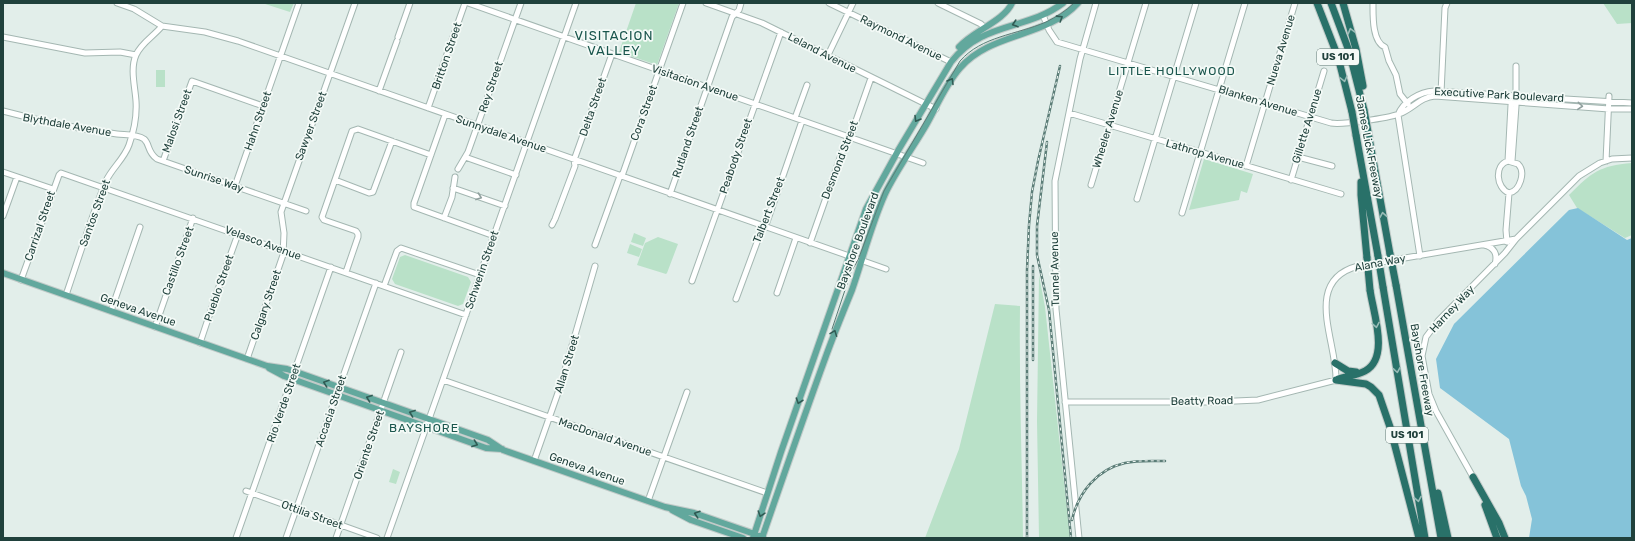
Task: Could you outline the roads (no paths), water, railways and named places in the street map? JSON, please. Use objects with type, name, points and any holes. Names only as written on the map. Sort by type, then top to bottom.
[{"type":"highway","name":"James Lick Freeway","points":[[1317,3],[1337,52],[1352,112],[1426,538]]},
{"type":"highway","name":"James Lick Freeway","points":[[1332,3],[1348,47],[1364,110],[1398,300]]},
{"type":"highway","points":[[1343,3],[1361,69],[1364,110]]},
{"type":"highway","points":[[1336,380],[1363,372],[1368,369],[1378,354],[1379,343],[1370,290],[1361,194],[1362,170]]},
{"type":"highway","name":"Bayshore Freeway","points":[[1398,300],[1441,538]]},
{"type":"highway","points":[[1335,363],[1348,371],[1357,372],[1367,368],[1374,361]]},
{"type":"highway","points":[[1336,380],[1366,384],[1379,395],[1390,427],[1419,538]]},
{"type":"highway","points":[[1415,392],[1448,538]]},
{"type":"highway","points":[[1473,477],[1497,538]]},
{"type":"highway","points":[[1473,477],[1499,523],[1505,538]]},
{"type":"main road","points":[[993,45],[986,30],[1012,3]]},
{"type":"main road","name":"Bayshore Boulevard","points":[[753,536],[866,209],[896,154],[950,62],[967,45],[986,30],[1043,15],[1063,3]]},
{"type":"main road","name":"Bayshore Boulevard","points":[[762,538],[884,195],[959,69],[972,56],[993,45],[1047,25],[1070,11],[1078,3]]},
{"type":"main road","name":"Geneva Avenue","points":[[3,273],[267,366],[294,372],[384,403],[488,440],[503,450]]},
{"type":"main road","name":"Geneva Avenue","points":[[267,366],[292,379],[486,448],[503,450],[648,500],[691,520],[743,538]]},
{"type":"main road","name":"Geneva Avenue","points":[[665,507],[694,513],[753,536],[762,538]]},
{"type":"street","name":"Sunnydale Avenue","points":[[117,3],[134,9],[162,26],[219,35],[886,269]]},
{"type":"street","name":"Hahn Street","points":[[235,186],[299,3]]},
{"type":"street","name":"Sawyer Street","points":[[284,250],[284,229],[280,215],[355,3]]},
{"type":"street","points":[[379,91],[410,3]]},
{"type":"street","name":"Visitacion Avenue","points":[[467,3],[923,163]]},
{"type":"street","name":"Britton Street","points":[[428,108],[467,3]]},
{"type":"street","name":"Rey Street","points":[[458,169],[465,157],[477,126],[521,3]]},
{"type":"street","name":"Schwerin Street","points":[[387,538],[576,3]]},
{"type":"street","name":"Cora Street","points":[[595,245],[620,176],[623,173],[683,3]]},
{"type":"street","name":"Leland Avenue","points":[[706,3],[757,21],[936,109]]},
{"type":"street","name":"Rutland Street","points":[[670,194],[732,17],[739,10],[741,3]]},
{"type":"street","name":"Raymond Avenue","points":[[829,3],[950,62]]},
{"type":"street","points":[[828,55],[853,3]]},
{"type":"street","points":[[938,3],[981,24],[986,30]]},
{"type":"street","name":"Tunnel Avenue","points":[[1078,538],[1055,294],[1054,181],[1082,49],[1096,3]]},
{"type":"street","name":"Wheeler Avenue","points":[[1092,185],[1146,3]]},
{"type":"street","points":[[1137,199],[1196,3]]},
{"type":"street","points":[[1182,212],[1245,3]]},
{"type":"street","name":"Nueva Avenue","points":[[1246,166],[1295,3]]},
{"type":"street","points":[[1373,3],[1373,21],[1376,33],[1380,44],[1385,47],[1389,61],[1396,75],[1400,94],[1408,105]]},
{"type":"street","points":[[1441,94],[1445,8],[1447,3]]},
{"type":"street","name":"Blanken Avenue","points":[[1043,15],[1057,42],[1331,123],[1342,124],[1398,115]]},
{"type":"street","points":[[3,37],[85,53],[120,52],[136,55],[142,46],[162,26]]},
{"type":"street","name":"Peabody Street","points":[[692,281],[780,32]]},
{"type":"street","name":"Delta Street","points":[[552,224],[575,166],[574,160],[612,54]]},
{"type":"street","name":"Santos Street","points":[[66,295],[104,187],[110,174],[128,148],[132,135],[135,122],[136,102],[134,74],[136,55]]},
{"type":"street","points":[[1510,161],[1512,105],[1514,99],[1516,66]]},
{"type":"street","name":"Gillette Avenue","points":[[1291,180],[1324,72]]},
{"type":"street","name":"Desmond Street","points":[[810,243],[846,141],[852,132],[871,78]]},
{"type":"street","name":"Malosi Street","points":[[163,161],[192,81],[263,106]]},
{"type":"street","points":[[795,118],[807,85]]},
{"type":"street","name":"Executive Park Boulevard","points":[[1398,115],[1425,92],[1514,99],[1609,109],[1631,109]]},
{"type":"street","points":[[1606,161],[1610,96]]},
{"type":"street","name":"Executive Park Boulevard","points":[[1514,99],[1632,103]]},
{"type":"street","points":[[1631,109],[1632,103]]},
{"type":"street","name":"Blythdale Avenue","points":[[3,111],[90,130],[132,135]]},
{"type":"street","name":"Lathrop Avenue","points":[[1069,113],[1341,194]]},
{"type":"street","points":[[445,114],[414,205],[416,208],[494,236]]},
{"type":"street","points":[[1398,115],[1420,256]]},
{"type":"street","name":"Talbert Street","points":[[736,299],[762,226],[767,222],[802,121]]},
{"type":"street","points":[[346,272],[358,236],[356,231],[323,219],[322,215],[354,129],[358,129],[431,155]]},
{"type":"street","name":"Sunrise Way","points":[[132,135],[144,139],[151,155],[163,161],[306,211]]},
{"type":"street","points":[[334,180],[373,192],[392,141]]},
{"type":"street","points":[[465,157],[516,175]]},
{"type":"street","points":[[1298,157],[1332,166]]},
{"type":"street","name":"Harney Way","points":[[1473,477],[1432,403],[1427,386],[1423,362],[1423,349],[1426,337],[1433,327],[1506,253],[1516,239],[1579,176],[1594,165],[1606,161],[1632,158]]},
{"type":"street","points":[[1510,161],[1520,165],[1522,171],[1521,180],[1515,190],[1509,193],[1504,191],[1498,180],[1499,167],[1503,163],[1510,161]]},
{"type":"street","points":[[3,172],[53,189]]},
{"type":"street","name":"Velasco Avenue","points":[[60,173],[193,218],[466,315]]},
{"type":"street","name":"Carrizal Street","points":[[22,280],[53,189],[60,173]]},
{"type":"street","points":[[3,216],[17,176]]},
{"type":"street","points":[[444,218],[452,197],[455,177]]},
{"type":"street","points":[[453,188],[504,206]]},
{"type":"street","points":[[1506,253],[1508,245],[1509,193]]},
{"type":"street","name":"Castillo Street","points":[[155,327],[193,218]]},
{"type":"street","points":[[111,311],[140,227]]},
{"type":"street","name":"Pueblo Street","points":[[200,343],[238,234]]},
{"type":"street","points":[[777,293],[796,238]]},
{"type":"street","points":[[1507,240],[1516,239]]},
{"type":"street","name":"Alana Way","points":[[1336,380],[1335,363],[1326,305],[1328,290],[1333,281],[1341,273],[1353,268],[1507,240]]},
{"type":"street","points":[[1481,245],[1489,246],[1494,250],[1496,255],[1494,264]]},
{"type":"street","points":[[384,286],[397,251],[401,248],[480,275]]},
{"type":"street","name":"Calgary Street","points":[[247,359],[284,250]]},
{"type":"street","name":"Allan Street","points":[[534,460],[560,387],[595,266]]},
{"type":"street","name":"Rio Verde Street","points":[[236,538],[249,492],[292,379],[331,267]]},
{"type":"street","name":"Accacia Street","points":[[286,538],[376,283]]},
{"type":"street","name":"Oriente Street","points":[[336,538],[401,352]]},
{"type":"street","name":"MacDonald Avenue","points":[[443,380],[767,493]]},
{"type":"street","name":"Beatty Road","points":[[1065,402],[1213,402],[1258,400],[1336,380]]},
{"type":"street","points":[[648,500],[687,392]]},
{"type":"street","name":"Ottilia Street","points":[[249,492],[377,538]]},
{"type":"water","points":[[1578,208],[1627,240],[1632,238],[1632,538],[1529,538],[1532,519],[1526,496],[1521,486],[1509,439],[1440,388],[1436,359],[1454,324],[1569,210]]},
{"type":"tram line","points":[[832,329],[851,272],[858,260],[884,191],[960,61],[978,46],[1046,22],[1061,14],[1074,3]]},
{"type":"railway","points":[[1027,538],[1027,270],[1029,225],[1032,192],[1038,161],[1060,66]]},
{"type":"railway","points":[[1047,142],[1037,226],[1037,255],[1049,310],[1071,538]]},
{"type":"railway","points":[[1033,266],[1033,360]]},
{"type":"railway","points":[[1072,520],[1084,492],[1090,484],[1106,471],[1115,466],[1130,462],[1165,461]]},
{"type":"district","name":"VISITACION VALLEY","points":[[614,42]]},
{"type":"district","name":"LITTLE HOLLYWOOD","points":[[1172,71]]},
{"type":"district","name":"BAYSHORE","points":[[424,428]]}]
